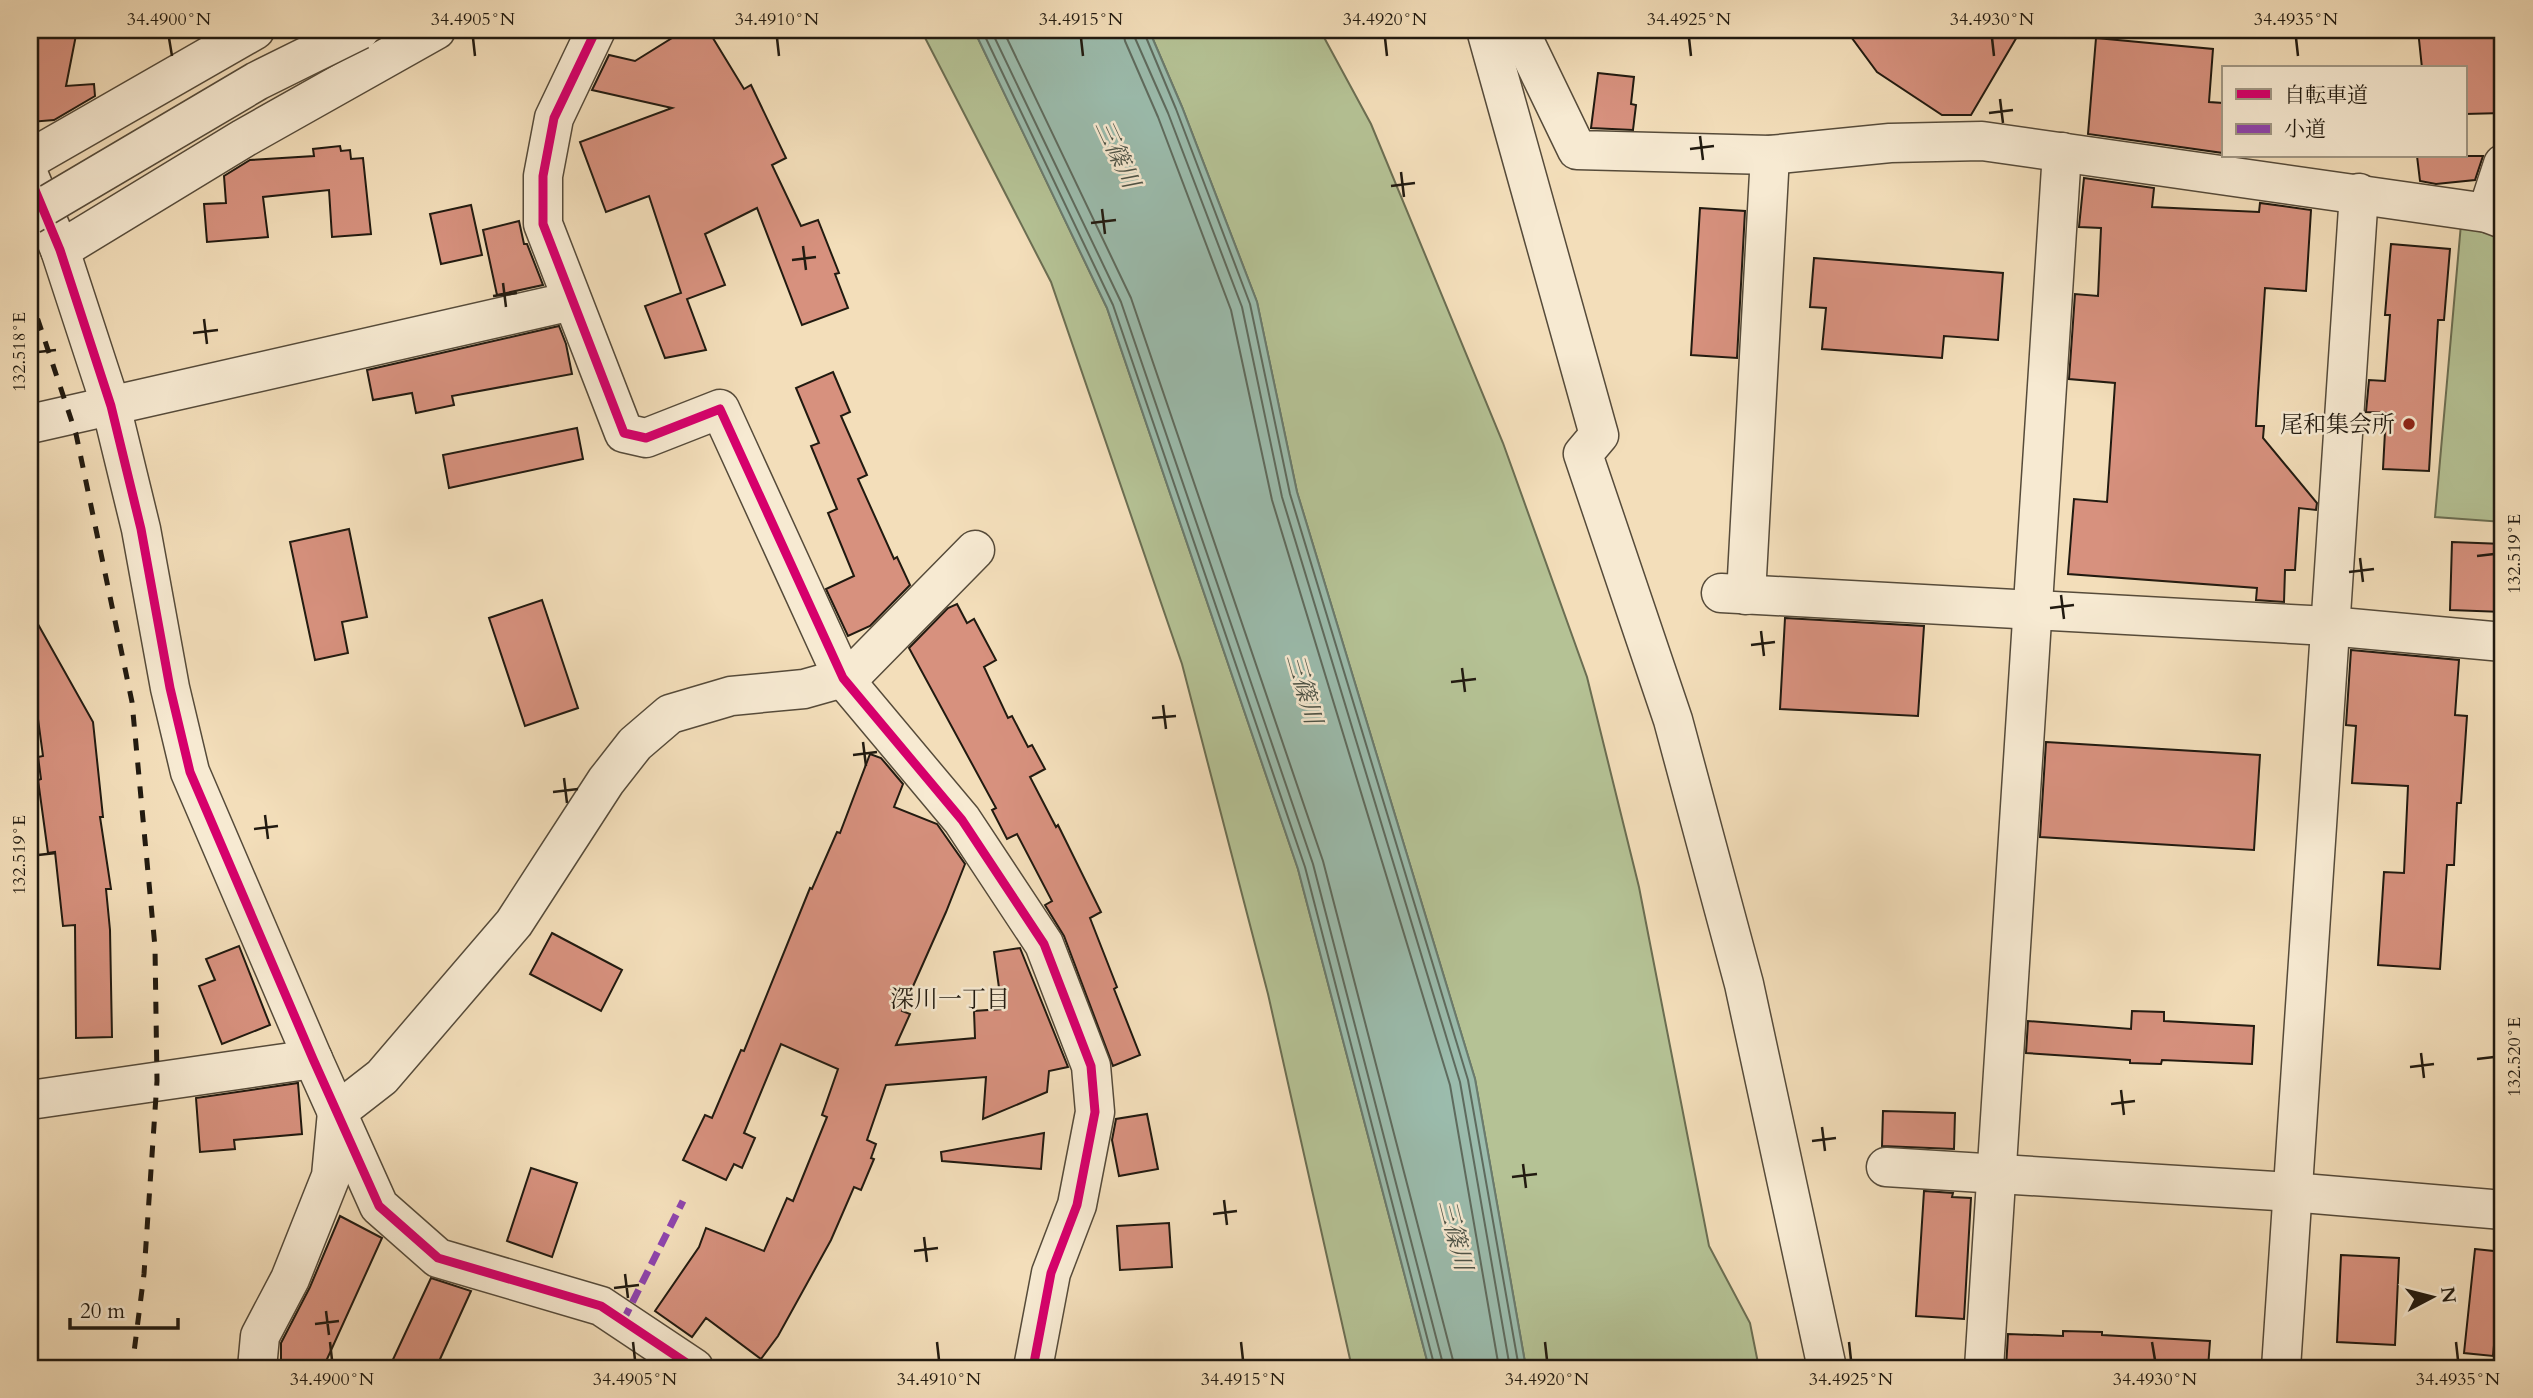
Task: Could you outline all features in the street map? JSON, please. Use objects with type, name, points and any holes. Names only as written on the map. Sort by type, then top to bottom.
[{"type":"street","points":[[30,159],[256,30]]},
{"type":"street","points":[[30,215],[257,81],[360,30]]},
{"type":"street","points":[[60,250],[244,138],[436,30]]},
{"type":"street","points":[[596,30],[554,118],[543,176],[543,224],[624,433],[646,438],[720,409],[843,678],[962,820],[1044,944],[1091,1066],[1095,1112],[1077,1205],[1051,1273],[1033,1368]]},
{"type":"street","points":[[1486,30],[1599,435],[1583,454],[1673,720],[1744,984],[1827,1368]]},
{"type":"street","points":[[1519,30],[1577,150],[1770,155],[1890,143],[1982,141],[2359,193],[2495,216],[2503,164]]},
{"type":"street","points":[[1984,1368],[2062,152]]},
{"type":"street","points":[[1770,155],[1734,594],[2329,626],[2503,642]]},
{"type":"street","points":[[30,178],[60,250],[111,406],[141,529],[170,688],[190,772],[379,1206],[438,1258],[601,1306],[694,1368]]},
{"type":"street","points":[[2281,1368],[2359,193]]},
{"type":"street","points":[[30,424],[572,301]]},
{"type":"street","points":[[257,1368],[260,1336],[290,1279],[331,1175],[337,1112],[382,1077],[514,923],[606,781],[635,744],[670,714],[731,696],[804,689],[843,678],[858,669],[975,550]]},
{"type":"street","points":[[30,1100],[313,1059]]},
{"type":"street","points":[[1886,1167],[2291,1192],[2503,1210]]},
{"type":"green space","points":[[921,30],[974,30],[1107,308],[1298,869],[1429,1368],[1352,1368],[1268,994],[1182,664],[1051,282]]},
{"type":"green space","points":[[1149,30],[1320,30],[1371,124],[1503,443],[1587,677],[1639,887],[1709,1246],[1750,1323],[1759,1368],[1526,1368],[1475,1079],[1297,492],[1257,302],[1182,107]]},
{"type":"green space","points":[[2461,224],[2503,234],[2503,522],[2435,517]]},
{"type":"water","name":"三篠川","points":[[974,30],[1149,30],[1182,107],[1257,302],[1297,492],[1475,1079],[1526,1368],[1429,1368],[1298,869],[1107,308]]},
{"type":"building","points":[[30,30],[77,30],[66,86],[94,84],[95,96],[54,120],[30,122]]},
{"type":"building","points":[[685,30],[708,30],[744,89],[751,85],[786,158],[772,165],[801,226],[818,220],[839,273],[835,274],[848,308],[802,325],[757,208],[705,234],[725,285],[687,299],[706,350],[665,358],[645,306],[681,293],[649,196],[606,212],[580,142],[672,108],[592,90],[609,55],[635,61]]},
{"type":"building","points":[[1846,30],[2021,30],[1971,115],[1942,115],[1877,72]]},
{"type":"building","points":[[2418,30],[2503,33],[2503,113],[2466,114],[2466,66],[2422,66]]},
{"type":"building","points":[[2096,38],[2213,49],[2209,102],[2222,103],[2222,153],[2088,134]]},
{"type":"building","points":[[1598,73],[1634,77],[1631,104],[1636,105],[1633,130],[1591,128]]},
{"type":"building","points":[[340,146],[341,151],[350,150],[351,159],[363,158],[371,234],[332,237],[329,190],[263,197],[268,237],[207,242],[204,204],[226,203],[224,176],[250,160],[314,156],[313,149]]},
{"type":"building","points":[[2483,156],[2475,180],[2436,184],[2420,181],[2417,158]]},
{"type":"building","points":[[2084,178],[2154,188],[2152,207],[2259,212],[2260,203],[2311,210],[2306,291],[2265,288],[2256,426],[2264,426],[2263,438],[2317,503],[2316,510],[2299,508],[2295,570],[2285,570],[2284,602],[2256,600],[2257,588],[2068,574],[2074,499],[2107,502],[2115,383],[2069,379],[2075,294],[2098,296],[2101,228],[2079,227]]},
{"type":"building","points":[[471,205],[482,255],[441,264],[430,214]]},
{"type":"building","points":[[1700,208],[1745,211],[1737,358],[1691,355]]},
{"type":"building","points":[[519,221],[524,244],[527,244],[543,285],[497,295],[483,230]]},
{"type":"building","points":[[2391,244],[2450,249],[2444,320],[2438,320],[2429,471],[2383,469],[2386,413],[2366,412],[2369,380],[2385,381],[2390,315],[2385,315]]},
{"type":"building","points":[[1814,258],[2003,273],[1998,340],[1944,336],[1942,358],[1822,349],[1826,308],[1810,307]]},
{"type":"building","points":[[559,326],[572,374],[452,396],[454,405],[416,413],[412,393],[373,400],[367,370]]},
{"type":"building","points":[[833,372],[850,412],[841,416],[867,475],[858,479],[894,559],[897,557],[910,585],[870,626],[848,636],[826,589],[854,576],[828,513],[837,509],[811,446],[819,443],[796,388]]},
{"type":"building","points":[[577,428],[583,459],[449,488],[443,455]]},
{"type":"building","points":[[349,529],[367,617],[342,622],[348,653],[315,660],[290,542]]},
{"type":"building","points":[[2452,542],[2503,544],[2503,612],[2450,610]]},
{"type":"building","points":[[542,600],[578,708],[525,726],[489,618]]},
{"type":"building","points":[[957,604],[967,623],[974,619],[996,660],[984,667],[1008,718],[1012,716],[1028,747],[1032,745],[1045,769],[1030,777],[1056,827],[1058,825],[1101,912],[1090,918],[1140,1055],[1113,1066],[1064,936],[1045,905],[1052,901],[1017,834],[1007,839],[992,810],[996,808],[909,648],[948,608]]},
{"type":"building","points":[[30,610],[93,722],[103,817],[100,817],[111,889],[106,889],[110,930],[112,1037],[76,1038],[75,925],[63,926],[55,852],[48,853],[38,780],[41,779],[38,757],[43,756],[38,719],[30,705]]},
{"type":"building","points":[[1785,618],[1924,626],[1918,716],[1780,709]]},
{"type":"building","points":[[2351,650],[2459,660],[2455,715],[2467,716],[2461,803],[2457,803],[2454,865],[2447,865],[2440,969],[2378,965],[2384,872],[2404,873],[2408,786],[2352,783],[2356,726],[2346,725]]},
{"type":"building","points":[[2046,742],[2260,755],[2254,850],[2040,837]]},
{"type":"building","points":[[870,754],[881,758],[903,784],[894,807],[937,824],[965,864],[902,1011],[910,1014],[896,1045],[975,1038],[974,1011],[1002,1009],[994,952],[1020,948],[1068,1067],[1049,1071],[1047,1092],[983,1119],[986,1077],[886,1085],[867,1140],[876,1144],[871,1158],[874,1159],[861,1190],[854,1187],[831,1240],[778,1336],[761,1359],[706,1318],[692,1337],[655,1311],[699,1247],[706,1228],[764,1251],[787,1198],[793,1201],[827,1117],[822,1115],[838,1069],[781,1044],[744,1133],[755,1138],[742,1168],[734,1164],[726,1180],[683,1160],[705,1115],[712,1118],[741,1050],[744,1051],[810,888],[812,889],[837,832],[840,833]]},
{"type":"building","points":[[552,933],[622,970],[601,1011],[530,974]]},
{"type":"building","points":[[239,946],[270,1025],[222,1044],[199,986],[215,980],[206,959]]},
{"type":"building","points":[[2132,1011],[2164,1012],[2164,1021],[2254,1026],[2252,1064],[2162,1060],[2161,1064],[2130,1063],[2130,1060],[2026,1053],[2028,1021],[2131,1029]]},
{"type":"building","points":[[298,1083],[302,1134],[234,1140],[235,1149],[200,1152],[196,1098]]},
{"type":"building","points":[[1883,1111],[1955,1113],[1954,1149],[1882,1146]]},
{"type":"building","points":[[1147,1114],[1158,1169],[1119,1176],[1112,1140],[1116,1119]]},
{"type":"building","points":[[1044,1133],[1041,1169],[942,1161],[941,1152]]},
{"type":"building","points":[[531,1168],[577,1183],[552,1257],[507,1241]]},
{"type":"building","points":[[1924,1191],[1953,1193],[1952,1197],[1971,1198],[1964,1319],[1916,1316]]},
{"type":"building","points":[[340,1216],[382,1238],[323,1368],[281,1368],[281,1343],[310,1287]]},
{"type":"building","points":[[1169,1223],[1172,1267],[1120,1270],[1117,1226]]},
{"type":"building","points":[[2475,1249],[2503,1252],[2503,1325],[2496,1324],[2493,1356],[2464,1353]]},
{"type":"building","points":[[2341,1255],[2399,1258],[2395,1345],[2337,1342]]},
{"type":"building","points":[[431,1278],[471,1291],[436,1368],[389,1368]]},
{"type":"building","points":[[2063,1331],[2210,1341],[2208,1368],[2006,1368],[2008,1334],[2063,1336]]},
{"type":"railway","points":[[30,296],[76,434],[132,702],[155,947],[157,1081],[144,1274],[132,1368]]},
{"type":"marked path","points":[[623,1321],[683,1201]]},
{"type":"cycle path","points":[[596,30],[554,118],[543,176],[543,224],[624,433],[646,438],[720,409],[843,678],[962,820],[1044,944],[1091,1066],[1095,1112],[1077,1205],[1051,1273],[1033,1368]]},
{"type":"cycle path","points":[[30,178],[60,250],[111,406],[141,529],[170,688],[190,772],[379,1206],[438,1258],[601,1306],[694,1368]]},
{"type":"place","name":"尾和集会所","points":[[2409,424]]},
{"type":"district","name":"深川一丁目","points":[[950,999]]}]
